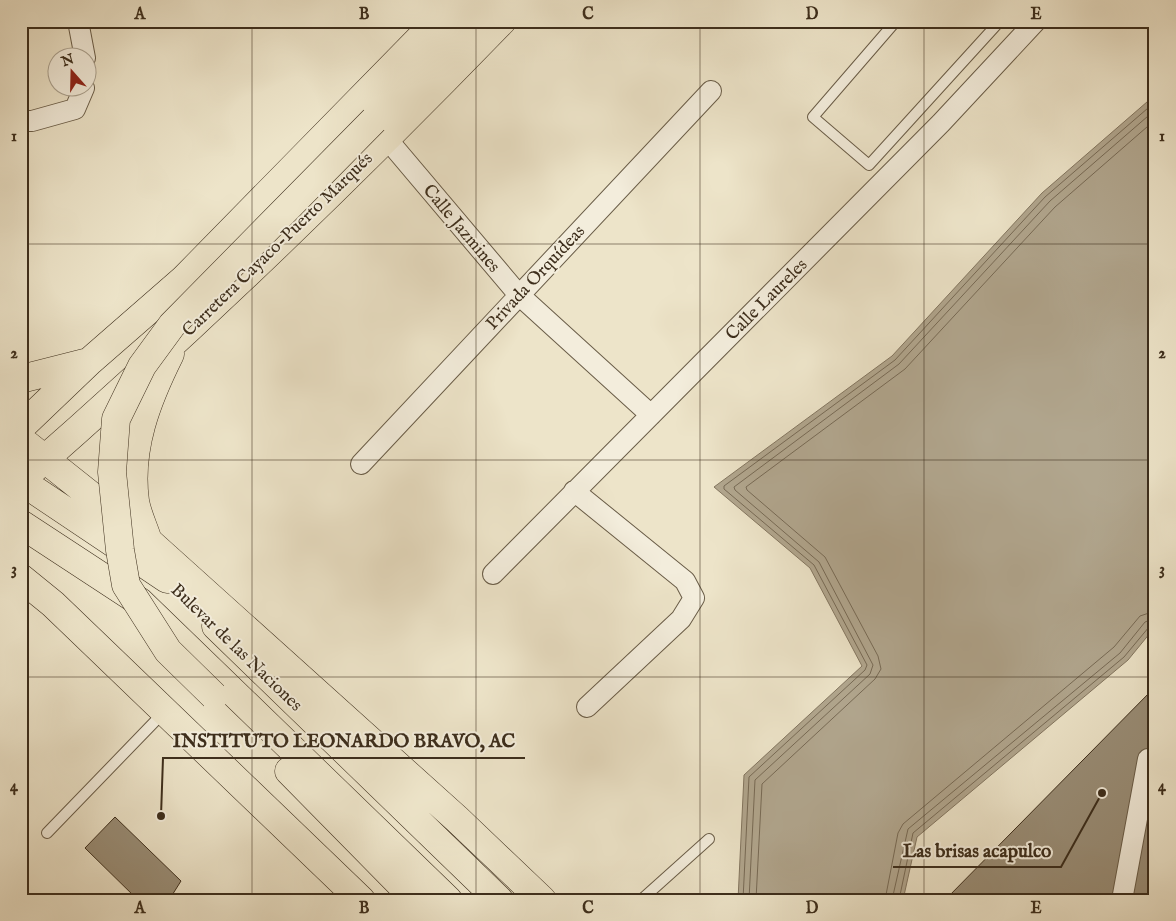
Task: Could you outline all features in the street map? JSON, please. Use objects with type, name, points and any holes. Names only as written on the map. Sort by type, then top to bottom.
[{"type":"main road","points":[[21,427],[90,361],[184,279],[437,21]]},
{"type":"main road","points":[[416,900],[168,651],[126,585],[120,550],[112,472],[116,419],[142,366],[172,325],[381,130],[472,21]]},
{"type":"main road","name":"Carretera Cayaco-Puerto Marqués","points":[[21,480],[175,342],[381,130],[502,21]]},
{"type":"main road","points":[[148,541],[135,501],[135,445],[150,394],[175,342]]},
{"type":"main road","points":[[21,379],[90,361]]},
{"type":"main road","points":[[21,440],[148,541],[457,819],[542,900]]},
{"type":"main road","name":"Bulevar de las Naciones","points":[[21,480],[160,572],[499,900]]},
{"type":"main road","name":"Bulevar de las Naciones","points":[[21,524],[140,602],[448,900]]},
{"type":"main road","points":[[21,578],[53,604],[361,900]]},
{"type":"main road","points":[[21,594],[53,604]]},
{"type":"street","points":[[78,21],[82,48]]},
{"type":"street","name":"Calle Laureles","points":[[493,574],[941,123],[1036,21]]},
{"type":"street","name":"Privada Orquídeas","points":[[361,464],[518,294],[711,91]]},
{"type":"street","points":[[21,120],[32,122],[74,109],[79,98]]},
{"type":"street","name":"Calle Jazmines","points":[[381,130],[518,294],[651,414]]},
{"type":"street","points":[[574,491],[685,581],[694,598],[680,619],[587,707]]},
{"type":"street","points":[[1122,900],[1152,759]]},
{"type":"lane","points":[[896,21],[813,117],[868,165],[1000,21]]},
{"type":"lane","points":[[47,833],[164,711]]},
{"type":"lane","points":[[640,900],[709,839]]},
{"type":"water","points":[[1155,95],[1155,627],[1128,660],[917,837],[903,900],[738,900],[744,775],[862,666],[810,568],[714,487],[892,356],[1042,193]]},
{"type":"building","points":[[1155,687],[1155,900],[945,900]]},
{"type":"building","points":[[115,817],[181,881],[169,900],[138,900],[85,848]]},
{"type":"place","name":"Las brisas acapulco","points":[[1102,793]]},
{"type":"place","name":"INSTITUTO LEONARDO BRAVO, AC","points":[[161,816]]}]
